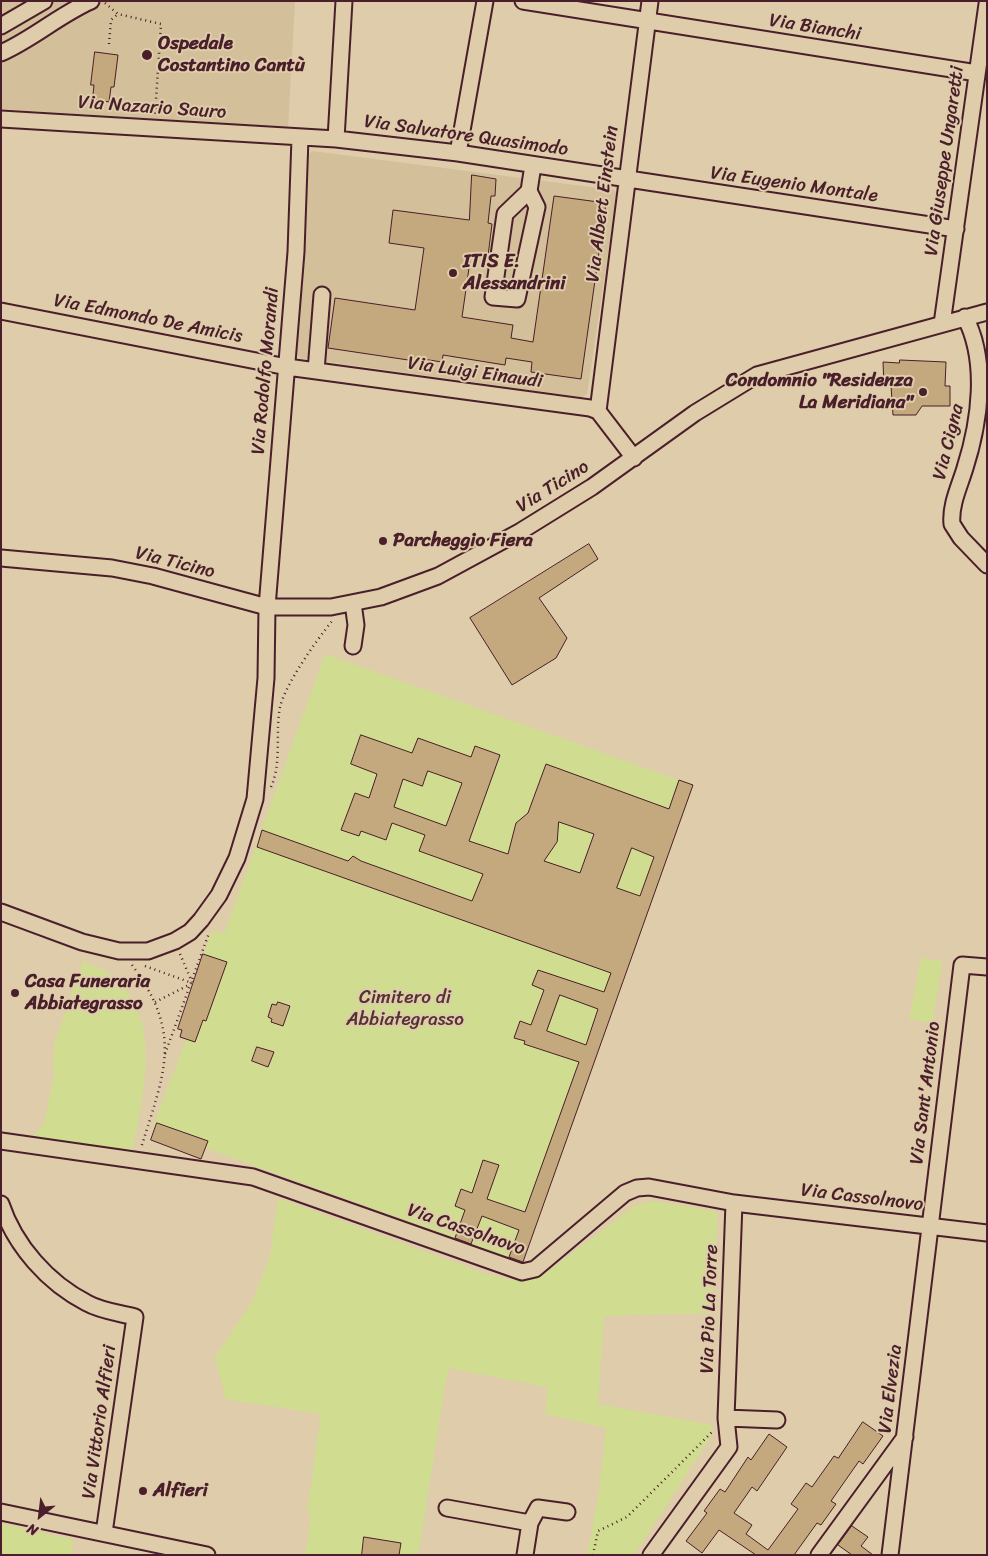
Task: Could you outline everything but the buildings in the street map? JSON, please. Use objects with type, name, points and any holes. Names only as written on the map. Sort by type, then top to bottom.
[{"type":"street","points":[[1,26],[44,1]]},
{"type":"street","points":[[1,53],[20,45],[77,7],[91,1]]},
{"type":"street","points":[[336,138],[344,1]]},
{"type":"street","points":[[458,153],[485,1]]},
{"type":"street","name":"Via Bianchi","points":[[523,1],[977,73]]},
{"type":"street","name":"Via Albert Einstein","points":[[598,411],[650,1]]},
{"type":"street","name":"Via Giuseppe Ungaretti","points":[[942,324],[987,4]]},
{"type":"street","name":"Via Nazario Sauro","points":[[1,119],[300,138]]},
{"type":"street","name":"Via Salvatore Quasimodo","points":[[300,138],[336,138],[458,153],[626,180]]},
{"type":"street","name":"Via Rodolfo Morandi","points":[[1,912],[82,942],[118,951],[148,951],[175,941],[190,932],[219,895],[237,858],[255,799],[262,715],[267,607],[296,252],[300,138]]},
{"type":"street","points":[[529,191],[505,214],[493,297],[517,299],[537,207],[529,191],[533,165]]},
{"type":"street","name":"Via Eugenio Montale","points":[[626,180],[956,229]]},
{"type":"street","points":[[316,372],[322,295]]},
{"type":"street","name":"Via Edmondo De Amicis","points":[[1,311],[287,368]]},
{"type":"street","name":"Via Ticino","points":[[1,558],[112,568],[153,576],[267,607],[331,607],[353,603],[401,591],[453,568],[522,531],[634,458],[695,413],[757,375],[987,312]]},
{"type":"street","name":"Via Cigna","points":[[965,317],[973,331],[980,367],[979,412],[974,443],[954,503],[952,524],[961,538],[987,565]]},
{"type":"street","name":"Via Luigi Einaudi","points":[[287,368],[590,408],[598,411]]},
{"type":"street","points":[[598,411],[634,458]]},
{"type":"street","points":[[353,603],[356,625],[353,646]]},
{"type":"street","name":"Via Sant'Antonio","points":[[930,1227],[962,965],[987,966]]},
{"type":"street","name":"Via Cassolnovo","points":[[1,1141],[106,1162],[136,1162],[236,1174],[271,1182],[522,1272],[535,1268],[626,1193],[636,1188],[649,1187],[734,1202],[987,1234]]},
{"type":"street","name":"Via Pio La Torre","points":[[651,1555],[729,1447],[726,1418],[734,1202]]},
{"type":"street","name":"Via Vittorio Alfieri","points":[[1,1204],[8,1223],[30,1256],[57,1285],[88,1304],[135,1317],[104,1533]]},
{"type":"street","name":"Via Elvezia","points":[[890,1555],[930,1227]]},
{"type":"street","points":[[726,1418],[777,1420]]},
{"type":"street","points":[[819,1555],[906,1435]]},
{"type":"street","points":[[447,1508],[530,1523]]},
{"type":"street","points":[[525,1555],[530,1523],[538,1508],[567,1512]]},
{"type":"street","points":[[1,1512],[104,1533],[153,1550],[207,1555]]},
{"type":"path","points":[[105,1],[118,14],[161,24],[154,129]]},
{"type":"path","points":[[109,44],[111,20],[118,14]]},
{"type":"path","points":[[136,1162],[158,1092],[165,1054],[193,983],[175,941]]},
{"type":"path","points":[[165,1054],[162,1019],[145,983],[129,961],[193,983]]},
{"type":"path","points":[[155,1002],[193,983]]},
{"type":"path","points":[[593,1555],[598,1531],[603,1531],[627,1517],[726,1418]]},
{"type":"shaded area","name":"Ospedale Costantino Cantù","points":[[1,1],[295,1],[288,128],[1,109]]},
{"type":"shaded area","name":"ITIS E. Alessandrini","points":[[312,151],[614,190],[617,194],[587,394],[582,397],[300,358],[296,353],[308,155]]},
{"type":"green space","name":"Cimitero di Abbiategrasso","points":[[325,654],[693,785],[523,1262],[152,1129],[186,1040],[180,1037],[182,1031],[178,1029],[212,930],[224,934]]},
{"type":"green space","points":[[921,958],[942,961],[933,1023],[909,1019]]},
{"type":"green space","points":[[83,961],[111,976],[130,995],[141,1018],[145,1043],[145,1071],[132,1154],[33,1137],[44,1124],[54,1075],[55,1042]]},
{"type":"green space","points":[[278,1198],[486,1274],[513,1280],[543,1275],[636,1205],[652,1201],[711,1210],[718,1213],[711,1313],[604,1316],[598,1404],[712,1425],[712,1435],[634,1555],[587,1555],[599,1492],[606,1428],[545,1414],[548,1387],[448,1368],[418,1555],[305,1555],[311,1516],[307,1512],[321,1414],[226,1399],[215,1357],[252,1302],[270,1256]]},
{"type":"green space","points":[[1,1523],[74,1540],[71,1555],[1,1555]]},
{"type":"place","name":"Ospedale Costantino Cantù","points":[[147,55]]},
{"type":"place","name":"ITIS E. Alessandrini","points":[[453,273]]},
{"type":"place","name":"Condomnio \"Residenza La Meridiana\"","points":[[923,392]]},
{"type":"place","name":"Parcheggio Fiera","points":[[383,541]]},
{"type":"place","name":"Casa Funeraria Abbiategrasso","points":[[15,993]]},
{"type":"place","name":"Alfieri","points":[[143,1491]]}]
